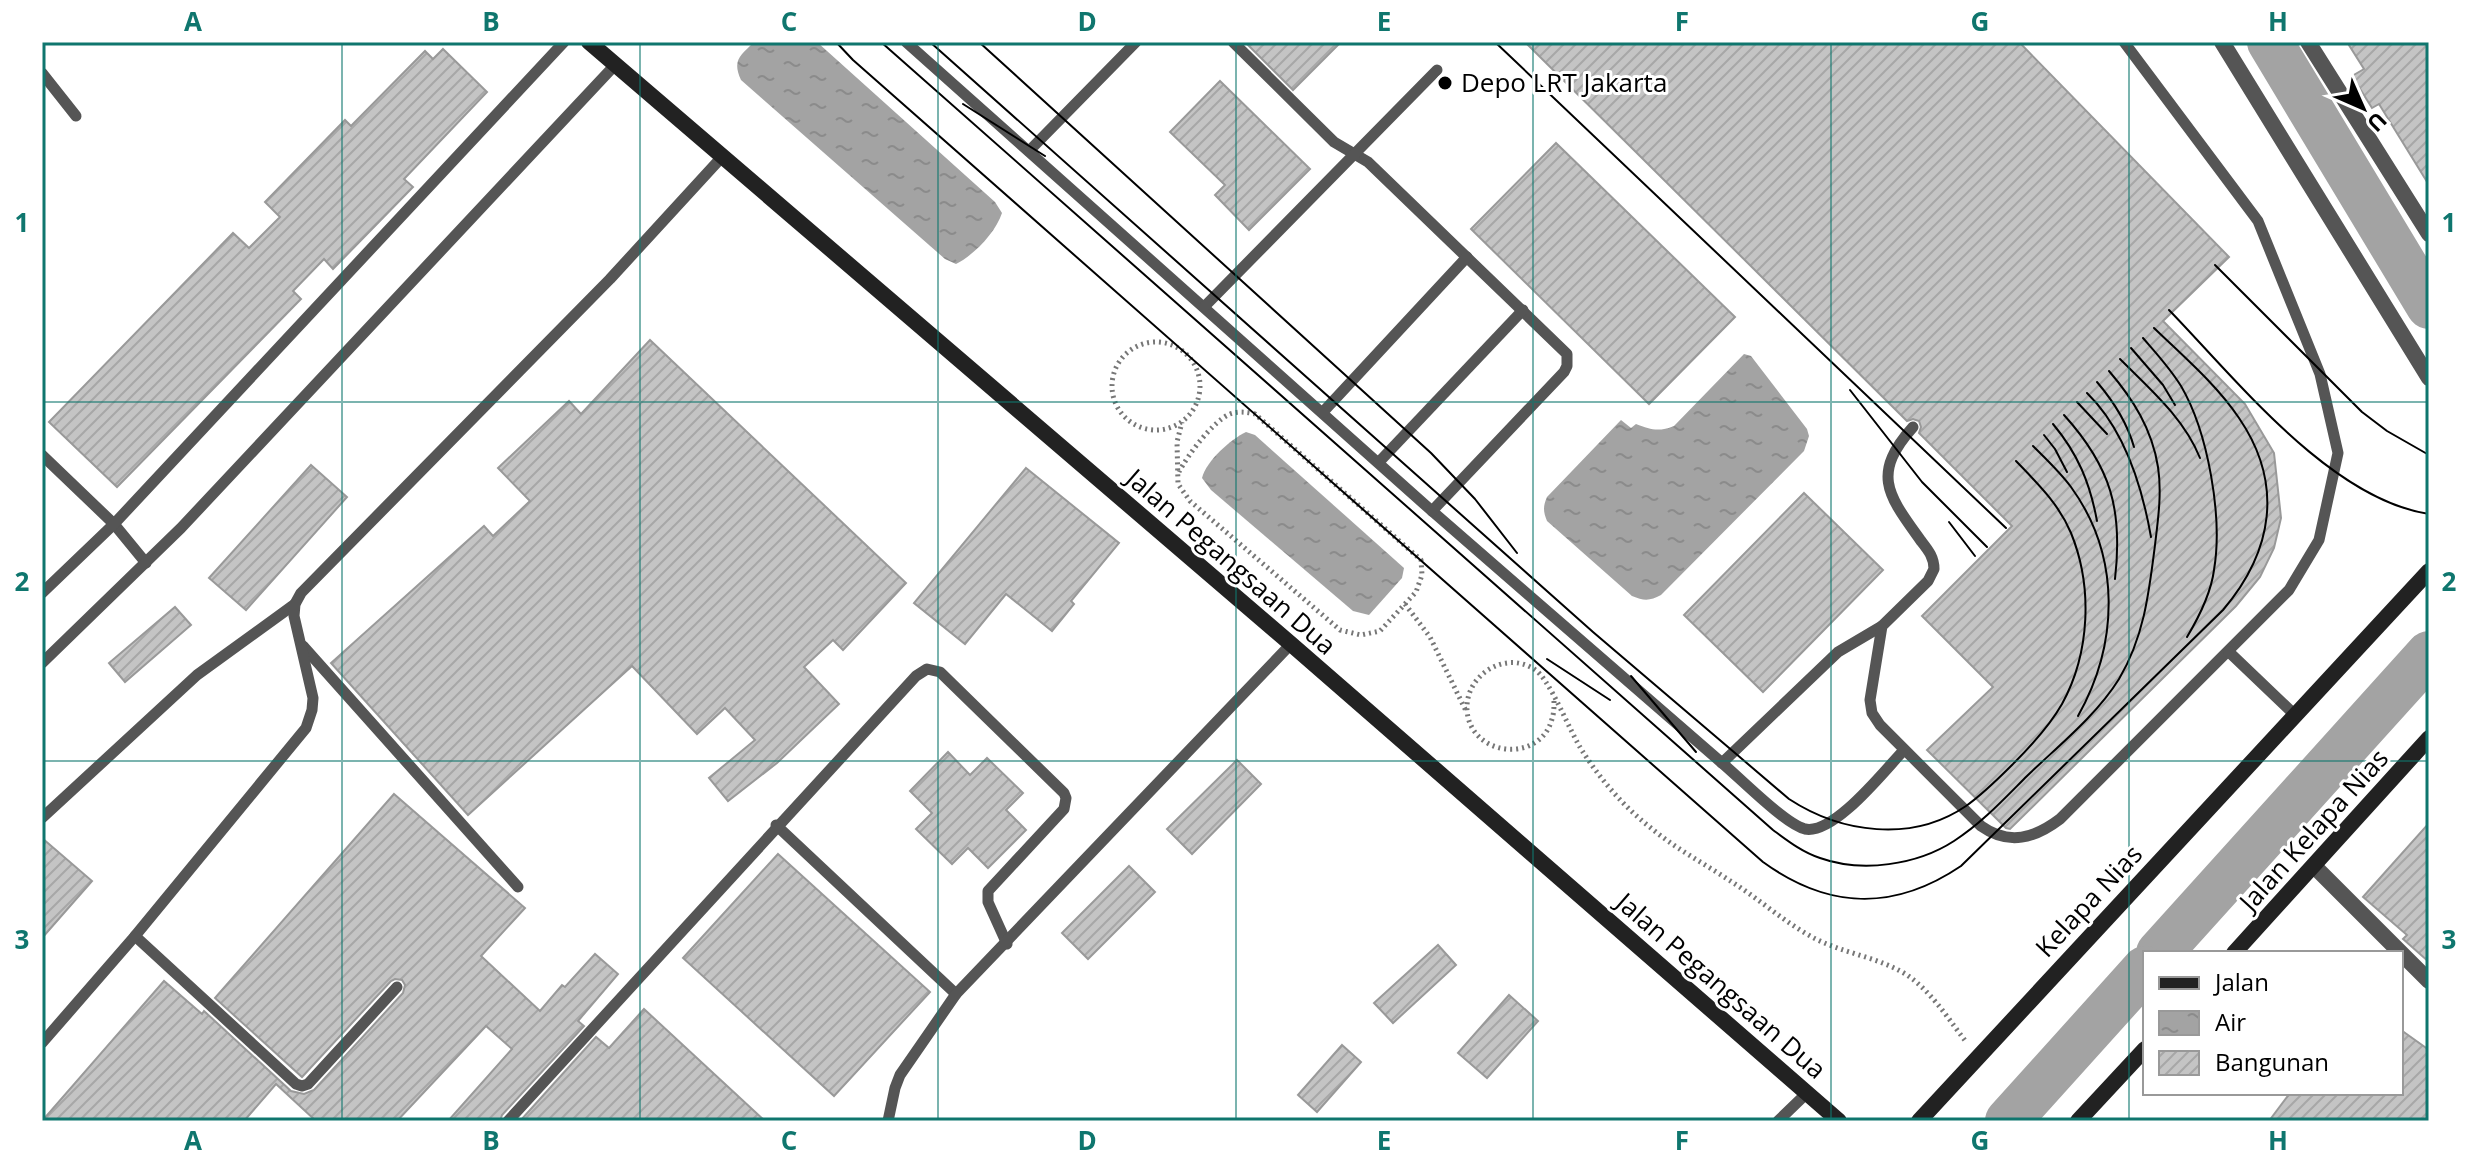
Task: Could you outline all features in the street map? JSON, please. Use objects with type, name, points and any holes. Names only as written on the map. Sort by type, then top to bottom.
[{"type":"main road","name":"Jalan Pegangsaan Dua","points":[[589,42],[1291,644],[1839,1121]]},
{"type":"main road","points":[[2294,714],[2429,571]]},
{"type":"main road","name":"Kelapa Nias","points":[[1919,1121],[2294,714]]},
{"type":"main road","name":"Jalan Kelapa Nias","points":[[2236,951],[2429,738]]},
{"type":"main road","points":[[2078,1121],[2143,1051]]},
{"type":"street","points":[[2222,42],[2429,378]]},
{"type":"street","points":[[2308,42],[2429,234]]},
{"type":"street","points":[[2314,866],[2399,951]]},
{"type":"street","points":[[2403,955],[2429,981]]},
{"type":"lane","points":[[42,593],[114,524],[564,42]]},
{"type":"lane","points":[[906,42],[1432,511],[1790,822],[1814,829],[1837,819],[1904,750]]},
{"type":"lane","points":[[1029,151],[1136,42]]},
{"type":"lane","points":[[1233,42],[1334,142],[1368,162],[1567,354],[1567,366],[1432,511]]},
{"type":"lane","points":[[1882,626],[1870,700],[1872,713],[1904,750],[1990,832],[2001,838],[2029,837],[2060,819],[2229,652],[2289,590],[2319,540],[2338,453],[2320,374],[2258,221],[2124,42]]},
{"type":"lane","points":[[42,663],[146,563],[615,65]]},
{"type":"lane","points":[[1205,306],[1437,70]]},
{"type":"lane","points":[[42,73],[76,116]]},
{"type":"lane","points":[[42,1043],[135,936],[306,728],[313,698],[294,616],[295,604],[301,593],[610,279],[721,158]]},
{"type":"lane","points":[[1323,412],[1467,257]]},
{"type":"lane","points":[[1379,462],[1523,310]]},
{"type":"lane","points":[[1722,763],[1838,652],[1882,626],[1928,581],[1934,569],[1931,554],[1892,499],[1887,482],[1892,455],[1913,427]]},
{"type":"lane","points":[[42,455],[114,524],[146,563]]},
{"type":"lane","points":[[42,818],[197,675],[295,604]]},
{"type":"lane","points":[[298,642],[518,887]]},
{"type":"lane","points":[[888,1121],[900,1075],[956,994],[1291,644]]},
{"type":"lane","points":[[2229,652],[2294,714]]},
{"type":"lane","points":[[508,1121],[776,825],[916,676],[927,669],[940,672],[1066,798],[1064,809],[988,891],[988,902],[1007,944]]},
{"type":"lane","points":[[776,825],[956,994]]},
{"type":"lane","points":[[135,936],[296,1084],[302,1086],[308,1084],[397,987]]},
{"type":"lane","points":[[1778,1121],[1807,1093]]},
{"type":"path","points":[[1179,472],[1186,458],[1222,419],[1242,411],[1255,414],[1421,560],[1422,575],[1416,592],[1380,631],[1361,635],[1340,630],[1190,501],[1178,484],[1177,442],[1182,422],[1195,407],[1200,388],[1196,368],[1185,352],[1167,343],[1148,342],[1130,350],[1116,365],[1111,384],[1115,404],[1126,420],[1144,429],[1164,430],[1182,422]]},
{"type":"path","points":[[1405,604],[1430,637],[1467,711],[1473,730],[1487,744],[1505,750],[1525,748],[1542,737],[1552,720],[1554,701]]},
{"type":"path","points":[[1467,711],[1469,692],[1479,675],[1496,665],[1515,663],[1534,669],[1548,682],[1554,701],[1581,750],[1605,782],[1650,828],[1816,939],[1907,975],[1928,992],[1977,1057]]},
{"type":"water","points":[[754,42],[817,42],[995,202],[1002,213],[990,235],[956,264],[945,259],[741,80],[737,63]]},
{"type":"water","points":[[1744,354],[1751,356],[1807,429],[1809,436],[1804,451],[1661,595],[1647,600],[1632,596],[1547,521],[1544,509],[1547,497],[1621,420],[1631,428],[1636,424],[1655,430],[1674,426]]},
{"type":"water","points":[[1246,432],[1255,435],[1404,568],[1402,578],[1369,615],[1353,611],[1211,490],[1202,478],[1220,451]]},
{"type":"building","points":[[1245,42],[1341,42],[1293,90]]},
{"type":"building","points":[[1525,42],[2019,42],[2229,257],[2163,321],[2245,404],[2274,453],[2281,518],[2274,548],[2260,577],[2236,606],[2010,829],[1927,750],[1993,687],[1922,616],[2012,526],[1919,433],[1919,421],[1907,421]]},
{"type":"building","points":[[2347,42],[2429,42],[2429,185],[2379,104],[2372,108],[2352,76],[2364,69]]},
{"type":"building","points":[[443,49],[487,92],[404,179],[413,187],[333,269],[324,259],[293,291],[301,299],[117,487],[49,422],[233,233],[249,248],[280,217],[265,202],[345,120],[351,126],[425,51],[433,59]]},
{"type":"building","points":[[1220,81],[1310,169],[1249,230],[1215,195],[1225,185],[1170,132]]},
{"type":"building","points":[[1556,143],[1735,317],[1649,404],[1471,229]]},
{"type":"building","points":[[650,340],[906,583],[843,650],[833,640],[804,667],[839,704],[777,763],[728,801],[709,778],[755,740],[725,708],[697,734],[632,666],[468,815],[331,663],[484,526],[493,536],[530,501],[498,468],[569,401],[581,414]]},
{"type":"building","points":[[311,465],[347,497],[246,610],[209,578]]},
{"type":"building","points":[[1026,468],[1119,543],[1071,601],[1074,604],[1052,631],[1006,594],[965,644],[914,603]]},
{"type":"building","points":[[1804,493],[1883,570],[1763,692],[1684,615]]},
{"type":"building","points":[[175,607],[191,625],[125,682],[109,663]]},
{"type":"building","points":[[948,752],[970,775],[987,758],[1023,793],[1006,810],[1026,830],[988,868],[968,848],[952,864],[916,829],[932,813],[910,791]]},
{"type":"building","points":[[1237,760],[1261,784],[1192,854],[1167,829]]},
{"type":"building","points":[[394,794],[525,908],[481,956],[540,1011],[595,954],[618,974],[578,1021],[584,1026],[502,1115],[500,1121],[448,1121],[512,1049],[486,1026],[397,1121],[316,1121],[276,1084],[244,1121],[42,1121],[164,981],[202,1014],[204,1011],[291,1091],[304,1094],[314,1090],[403,993],[405,985],[402,980],[391,981],[302,1077],[215,998]]},
{"type":"building","points":[[2429,823],[2429,962],[2403,939],[2407,935],[2363,897]]},
{"type":"building","points":[[42,838],[92,881],[42,938]]},
{"type":"building","points":[[778,854],[930,992],[834,1096],[683,958]]},
{"type":"building","points":[[1129,866],[1155,892],[1088,959],[1062,933]]},
{"type":"building","points":[[1438,945],[1456,965],[1393,1023],[1374,1003]]},
{"type":"building","points":[[1509,995],[1538,1021],[1487,1078],[1458,1053]]},
{"type":"building","points":[[644,1009],[765,1121],[520,1121],[596,1037],[609,1048]]},
{"type":"building","points":[[2403,1031],[2429,1050],[2429,1121],[2269,1121],[2288,1095],[2403,1095]]},
{"type":"building","points":[[1342,1045],[1361,1062],[1317,1112],[1298,1095]]},
{"type":"waterway","points":[[2270,42],[2429,306]]},
{"type":"waterway","points":[[2161,951],[2429,654]]},
{"type":"waterway","points":[[2008,1121],[2143,971]]},
{"type":"tram line","points":[[836,42],[1763,862],[1787,878],[1836,896],[1861,899],[1886,897],[1936,881],[1961,866],[2223,610],[2240,588],[2262,541],[2267,517],[2263,468],[2239,418],[2199,371],[2154,328]]},
{"type":"tram line","points":[[881,42],[1773,830],[1807,853],[1836,863],[1871,866],[1906,861],[1954,841],[1992,810],[2076,730],[2119,679],[2134,647],[2144,614],[2160,487],[2155,453],[2146,427],[2126,392],[2109,371]]},
{"type":"tram line","points":[[930,42],[1593,632],[1789,799],[1831,820],[1854,826],[1900,829],[1945,818],[1966,806],[2001,776],[2039,736],[2062,704],[2083,642],[2083,575],[2071,533],[2060,513],[2016,461]]},
{"type":"tram line","points":[[979,42],[1431,453],[1475,499],[1517,553]]},
{"type":"tram line","points":[[1495,42],[2006,528]]},
{"type":"tram line","points":[[963,104],[1045,156]]},
{"type":"tram line","points":[[2215,265],[2362,412],[2387,431],[2429,455]]},
{"type":"tram line","points":[[2169,310],[2255,401],[2321,461],[2356,486],[2392,504],[2429,514]]},
{"type":"tram line","points":[[2143,338],[2172,373],[2191,405],[2206,450],[2215,501],[2214,570],[2204,605],[2187,637]]},
{"type":"tram line","points":[[2131,348],[2163,385],[2175,405]]},
{"type":"tram line","points":[[2120,359],[2176,417],[2200,458]]},
{"type":"tram line","points":[[2097,382],[2119,413],[2134,447]]},
{"type":"tram line","points":[[1850,390],[1922,482],[1987,547]]},
{"type":"tram line","points":[[2087,393],[2100,407],[2130,459],[2151,537]]},
{"type":"tram line","points":[[2077,402],[2107,434]]},
{"type":"tram line","points":[[2064,415],[2093,453],[2110,491],[2117,532],[2115,579]]},
{"type":"tram line","points":[[2053,424],[2082,470],[2097,521]]},
{"type":"tram line","points":[[2044,435],[2067,472]]},
{"type":"tram line","points":[[2033,446],[2067,481],[2087,514],[2099,542],[2106,571],[2109,600],[2107,630],[2092,688],[2078,716]]},
{"type":"tram line","points":[[1949,522],[1975,556]]},
{"type":"tram line","points":[[1547,659],[1610,700]]},
{"type":"tram line","points":[[1631,676],[1696,752]]},
{"type":"place","name":"Depo LRT Jakarta","points":[[1445,83]]}]
